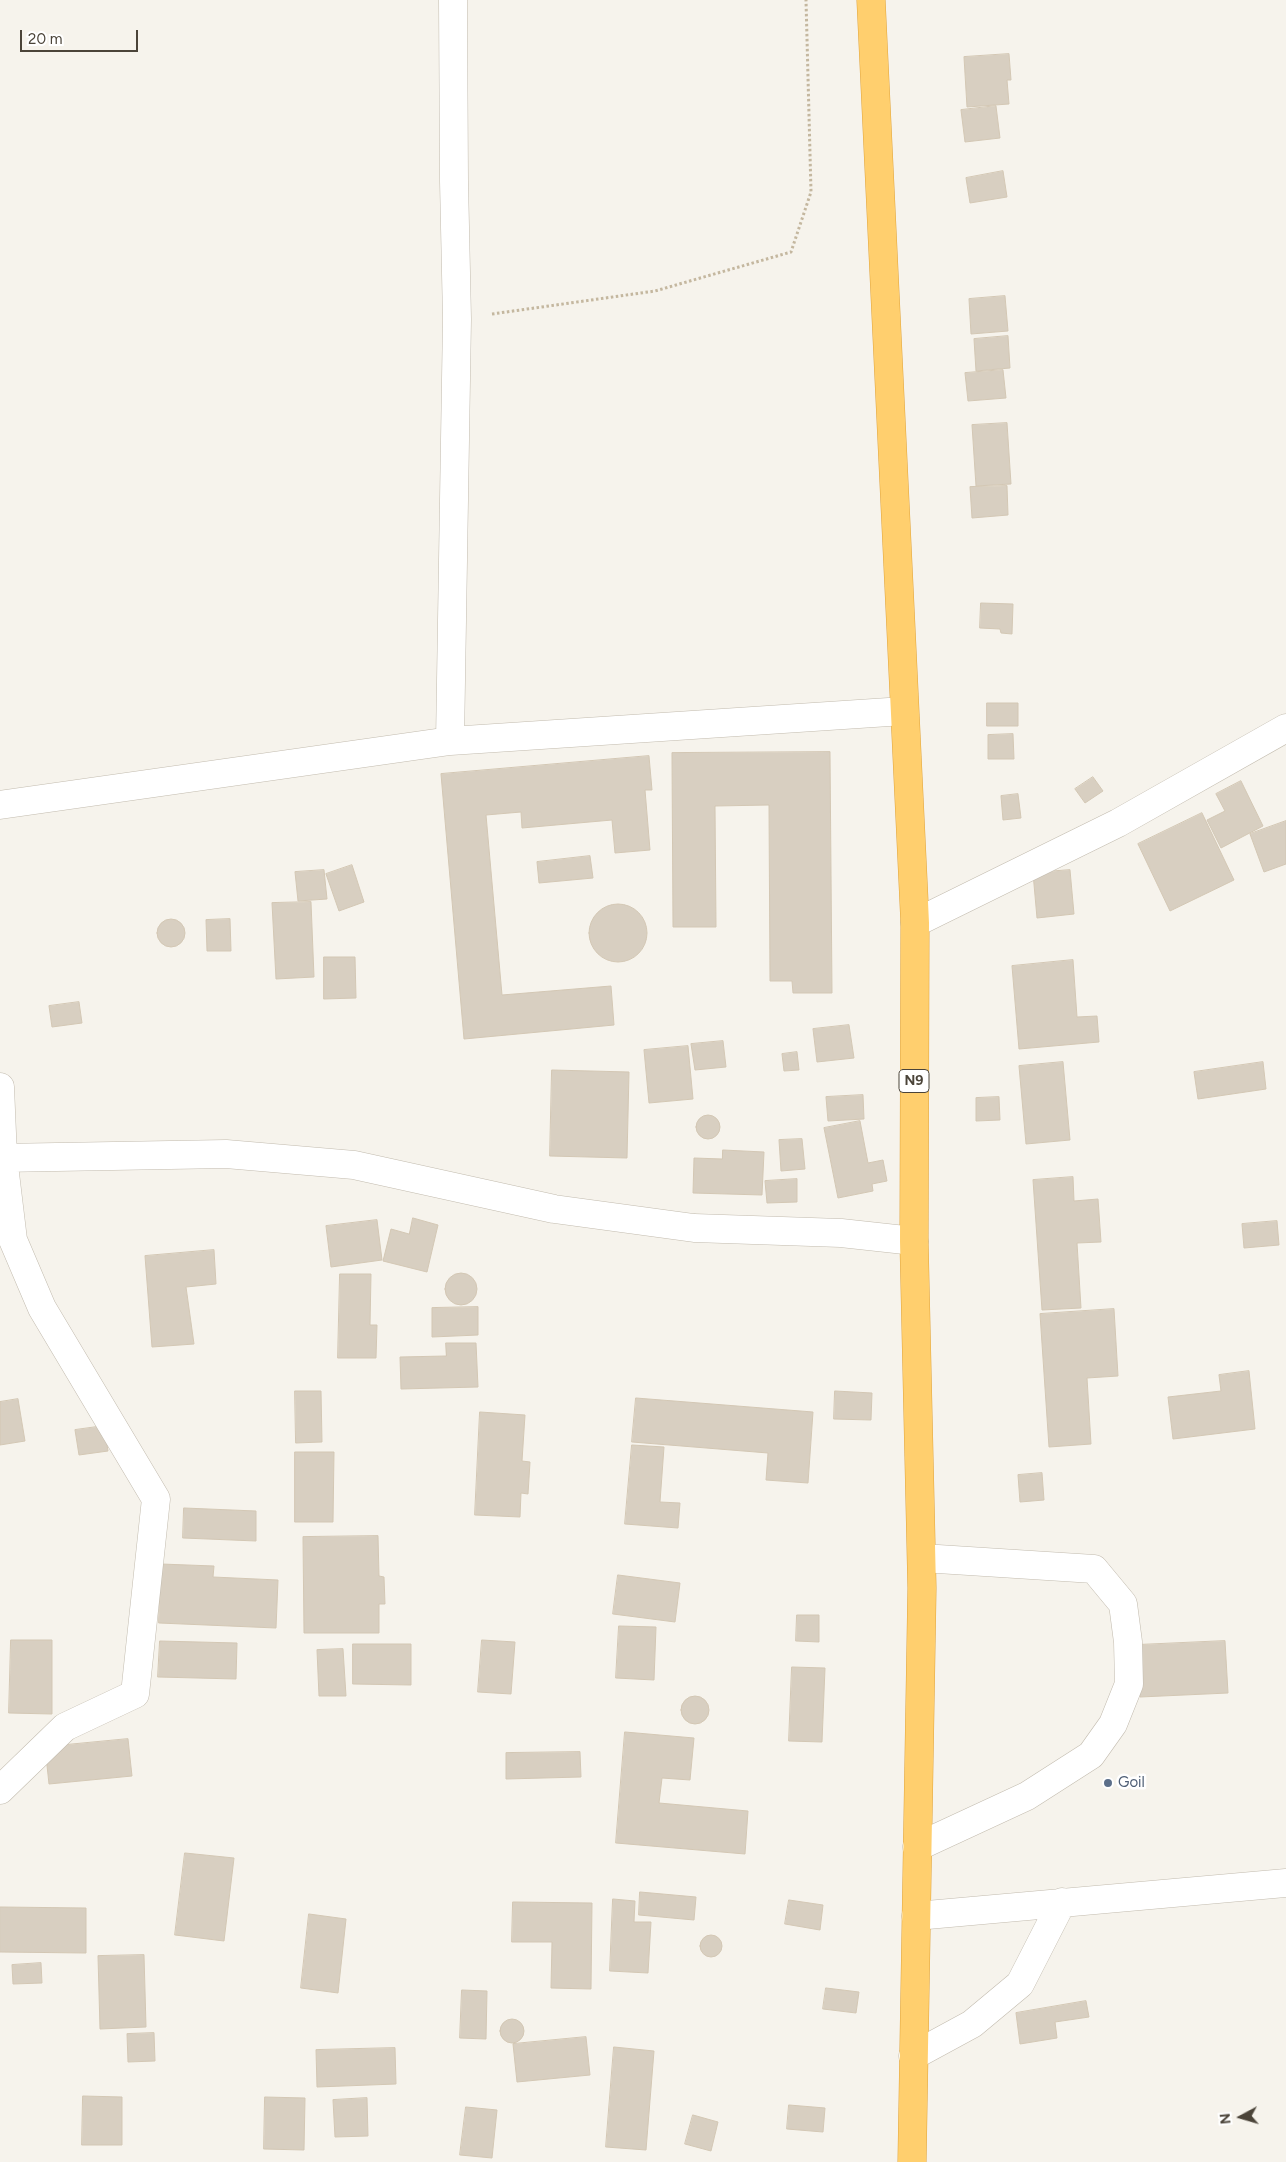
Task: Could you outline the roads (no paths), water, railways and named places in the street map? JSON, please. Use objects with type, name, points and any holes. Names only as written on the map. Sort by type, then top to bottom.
[{"type":"highway","name":"N9","points":[[871,0],[915,923],[914,1241],[922,1558],[912,2162]]},
{"type":"street","points":[[450,741],[457,319],[453,0]]},
{"type":"street","points":[[0,805],[450,741],[904,711]]},
{"type":"street","points":[[915,923],[1118,823],[1286,728]]},
{"type":"street","points":[[0,1087],[2,1157],[13,1240],[42,1308],[156,1499],[135,1694],[65,1727],[0,1790]]},
{"type":"street","points":[[2,1157],[226,1154],[354,1165],[573,1212],[694,1228],[841,1233],[914,1241]]},
{"type":"street","points":[[918,1847],[1027,1796],[1091,1755],[1113,1724],[1129,1684],[1128,1642],[1123,1604],[1094,1569],[922,1558]]},
{"type":"street","points":[[916,1916],[1286,1883]]},
{"type":"street","points":[[914,2056],[972,2024],[1020,1984],[1062,1902]]},
{"type":"place","name":"Goil","points":[[1108,1783]]}]
